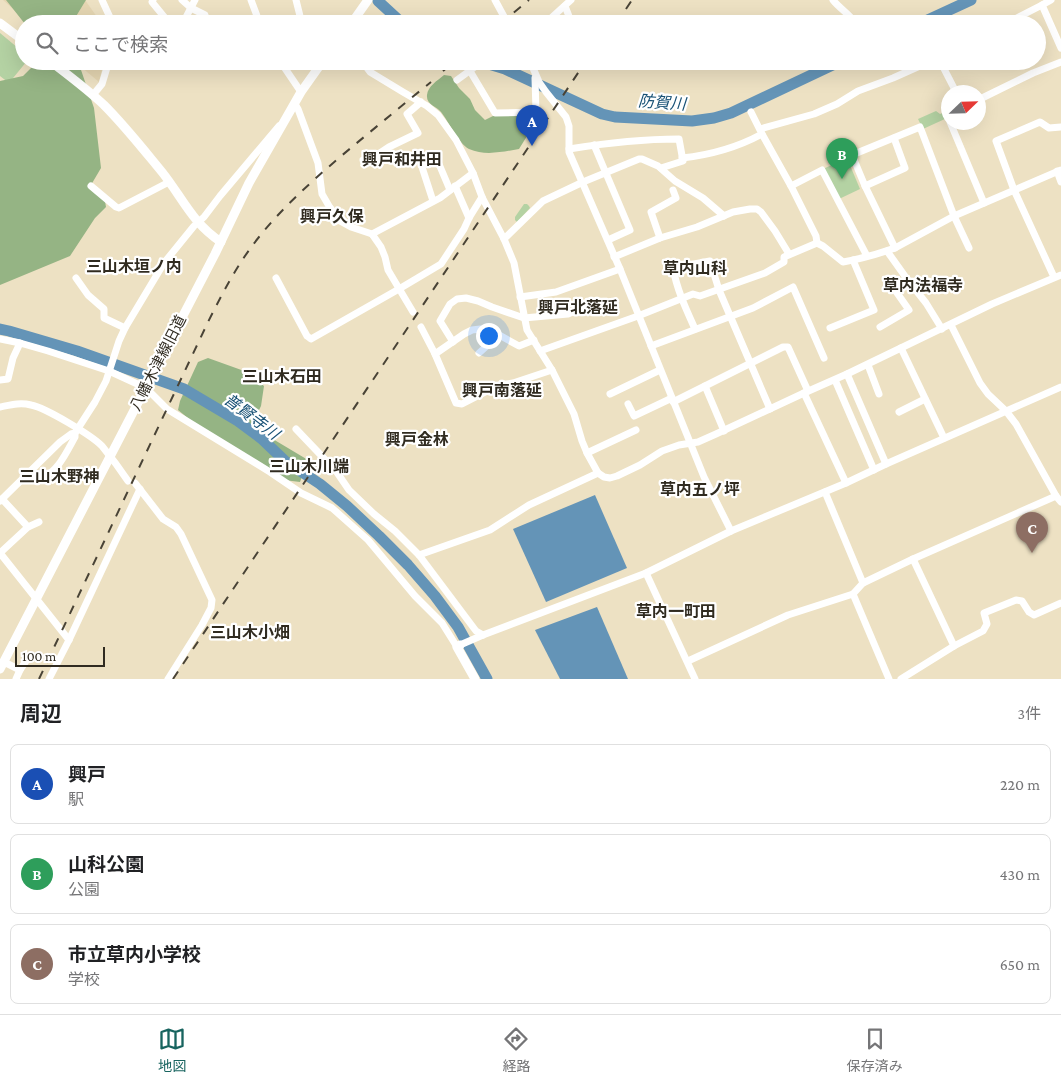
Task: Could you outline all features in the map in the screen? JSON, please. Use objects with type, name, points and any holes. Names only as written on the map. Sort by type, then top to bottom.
[{"type":"street","points":[[102,0],[109,15]]},
{"type":"street","points":[[153,0],[152,2],[163,15]]},
{"type":"street","points":[[182,0],[191,8],[205,15]]},
{"type":"street","points":[[188,15],[195,0]]},
{"type":"street","points":[[250,0],[256,15]]},
{"type":"street","points":[[296,0],[300,15]]},
{"type":"street","points":[[357,15],[368,0]]},
{"type":"street","points":[[495,0],[503,15]]},
{"type":"street","points":[[557,15],[571,0]]},
{"type":"street","points":[[833,0],[850,15]]},
{"type":"street","points":[[1023,15],[1051,0]]},
{"type":"street","points":[[1042,5],[1061,48]]},
{"type":"street","points":[[565,6],[568,15]]},
{"type":"street","points":[[0,23],[15,34]]},
{"type":"street","points":[[1046,68],[1061,62]]},
{"type":"street","points":[[61,70],[93,95],[125,128],[169,182],[198,223],[221,242]]},
{"type":"street","points":[[93,95],[102,84],[106,70]]},
{"type":"street","points":[[286,70],[301,92]]},
{"type":"street","name":"八幡木津線旧道","points":[[2,666],[221,242],[249,183],[301,92],[317,70]]},
{"type":"street","points":[[369,70],[422,102],[438,115],[456,140],[473,173],[482,197],[504,238],[514,263],[527,330],[552,370],[574,414],[582,440],[598,473],[610,478],[640,465],[662,451],[679,445],[690,444],[724,431],[992,304],[1057,276],[1014,190],[996,141],[1040,122],[1049,128],[1061,127]]},
{"type":"street","points":[[534,70],[546,92],[566,117],[569,126],[568,152],[608,240],[704,477],[731,531]]},
{"type":"street","points":[[682,158],[699,156],[750,140],[761,132],[814,114],[836,104],[858,90],[911,70]]},
{"type":"street","points":[[945,70],[952,85]]},
{"type":"street","points":[[986,96],[1041,70]]},
{"type":"street","points":[[457,80],[470,71],[495,112],[536,112],[535,73]]},
{"type":"street","points":[[363,160],[372,159],[389,147],[418,132],[407,114],[422,102]]},
{"type":"street","points":[[295,104],[315,154],[322,194],[340,221],[372,234],[381,247],[388,270],[413,312]]},
{"type":"street","points":[[751,112],[791,186],[816,236],[817,243]]},
{"type":"street","points":[[27,474],[45,476],[54,470],[61,461],[75,437],[76,431],[106,381],[125,328],[154,278],[194,226],[285,120]]},
{"type":"street","points":[[942,329],[926,303],[907,280],[891,249],[852,155],[920,127],[954,216],[969,248]]},
{"type":"street","points":[[953,130],[984,203]]},
{"type":"street","points":[[865,186],[906,168],[894,138]]},
{"type":"street","points":[[569,148],[625,140],[679,139],[683,161],[661,168]]},
{"type":"street","points":[[594,145],[630,230],[608,240]]},
{"type":"street","points":[[433,201],[421,164],[436,157],[469,218]]},
{"type":"street","points":[[504,238],[543,201],[582,182],[639,159],[661,168],[684,188],[703,198],[724,216]]},
{"type":"street","points":[[791,186],[822,170],[866,256]]},
{"type":"street","points":[[540,350],[638,316],[693,294],[700,296],[765,273],[784,262],[784,257],[789,254],[817,243],[842,262],[853,260],[891,249],[954,216],[1059,170],[1061,182]]},
{"type":"street","points":[[372,234],[440,198],[473,173]]},
{"type":"street","points":[[92,186],[119,208],[169,182]]},
{"type":"street","points":[[660,238],[651,212],[676,198],[672,190]]},
{"type":"street","points":[[276,278],[307,336],[311,339],[441,264],[482,197]]},
{"type":"street","points":[[614,257],[660,238],[697,227],[733,212],[757,209],[775,231],[789,254]]},
{"type":"street","points":[[830,328],[874,310],[853,260]]},
{"type":"street","points":[[695,330],[681,299],[675,282],[673,268],[710,261],[718,290],[770,409]]},
{"type":"street","points":[[520,298],[556,292],[620,269]]},
{"type":"street","points":[[76,278],[88,295],[104,309],[104,318],[125,328]]},
{"type":"street","points":[[880,327],[909,310],[895,290],[907,280]]},
{"type":"street","points":[[651,346],[753,308],[793,287],[824,358]]},
{"type":"street","points":[[453,342],[440,321],[450,304],[457,299],[466,298],[478,301],[524,318],[568,314],[593,303]]},
{"type":"street","points":[[688,661],[788,616],[853,594],[863,583],[913,559],[1058,496],[1020,431],[980,383],[951,325]]},
{"type":"street","points":[[421,328],[435,354],[456,403],[462,404],[499,385],[513,383],[552,370]]},
{"type":"street","points":[[435,354],[472,330],[492,331],[519,346],[534,340]]},
{"type":"street","points":[[480,353],[499,335]]},
{"type":"street","points":[[0,339],[110,370],[146,386],[167,408],[301,493],[332,508],[368,540],[415,596],[442,624],[459,646],[475,679]]},
{"type":"street","points":[[0,380],[8,379],[13,358],[20,344]]},
{"type":"street","points":[[628,404],[634,416],[705,386],[783,347],[788,347],[846,483]]},
{"type":"street","points":[[901,348],[944,438]]},
{"type":"street","points":[[868,364],[879,394]]},
{"type":"street","points":[[610,394],[660,370]]},
{"type":"street","points":[[847,374],[886,464]]},
{"type":"street","points":[[834,380],[874,470]]},
{"type":"street","points":[[705,386],[724,431]]},
{"type":"street","points":[[459,646],[646,572],[731,531],[846,483],[1061,387]]},
{"type":"street","points":[[899,412],[925,399]]},
{"type":"street","points":[[0,407],[12,404],[31,405],[50,413],[76,431],[95,440],[163,519],[176,527],[181,534],[212,600],[211,608],[202,625],[168,679]]},
{"type":"street","points":[[296,428],[336,471],[349,490],[419,555],[480,637]]},
{"type":"street","points":[[587,452],[636,430]]},
{"type":"street","points":[[28,527],[1,500],[60,442],[76,431]]},
{"type":"street","points":[[419,555],[490,530],[529,505],[598,473]]},
{"type":"street","points":[[49,679],[69,640],[134,484]]},
{"type":"street","points":[[825,492],[863,583]]},
{"type":"street","points":[[38,522],[28,527],[0,553],[69,640]]},
{"type":"street","points":[[913,559],[954,646]]},
{"type":"street","points":[[646,572],[696,679]]},
{"type":"street","points":[[853,594],[889,679]]},
{"type":"street","points":[[901,679],[954,646],[983,631],[987,624],[984,613],[1016,600],[1022,601],[1029,612],[1034,615],[1061,603]]},
{"type":"street","points":[[16,679],[26,661]]},
{"type":"street","points":[[2,666],[20,670]]},
{"type":"shaded area","points":[[3,0],[85,0],[96,15],[20,15]]},
{"type":"shaded area","points":[[85,70],[102,70],[99,82]]},
{"type":"green space","points":[[6,0],[86,0],[77,15],[18,15]]},
{"type":"green space","points":[[0,33],[15,46],[15,70],[20,70],[9,83],[0,76]]},
{"type":"green space","points":[[29,70],[81,70],[94,108],[101,168],[91,185],[105,201],[106,207],[95,218],[70,256],[0,285],[0,81],[23,76]]},
{"type":"green space","points":[[444,75],[451,76],[470,99],[475,110],[485,120],[493,116],[535,116],[537,120],[519,149],[487,153],[475,151],[465,146],[441,112],[427,98],[431,86]]},
{"type":"green space","points":[[936,111],[941,114],[941,121],[923,129],[918,119]]},
{"type":"green space","points":[[847,158],[860,189],[839,199],[823,169]]},
{"type":"green space","points":[[524,204],[527,204],[530,208],[517,222],[515,217]]},
{"type":"green space","points":[[208,358],[247,372],[264,386],[261,406],[251,426],[308,460],[300,482],[284,480],[205,432],[178,410],[180,401],[198,362]]},
{"type":"water","points":[[595,495],[627,568],[546,602],[513,529]]},
{"type":"water","points":[[597,607],[628,679],[560,679],[535,630]]},
{"type":"waterway","name":"防賀川","points":[[938,15],[971,0]]},
{"type":"waterway","name":"防賀川","points":[[378,1],[393,15]]},
{"type":"waterway","name":"防賀川","points":[[507,70],[602,114],[615,117],[692,121],[731,113],[822,70]]},
{"type":"waterway","name":"普賢寺川","points":[[0,329],[77,351],[184,389],[238,421],[262,439],[285,461],[320,484],[347,506],[408,565],[435,596],[458,627],[487,679]]},
{"type":"railway","points":[[511,15],[529,0]]},
{"type":"railway","points":[[622,15],[632,0]]},
{"type":"railway","points":[[173,679],[580,70]]},
{"type":"railway","points":[[39,679],[208,322],[244,257],[268,226],[308,185],[431,82]]},
{"type":"place","name":"興戸","points":[[532,146]]},
{"type":"place","name":"山科公園","points":[[842,179]]},
{"type":"place","name":"市立草内小学校","points":[[1032,553]]},
{"type":"district","name":"興戸和井田","points":[[402,159]]},
{"type":"district","name":"興戸久保","points":[[332,216]]},
{"type":"district","name":"三山木垣ノ内","points":[[134,266]]},
{"type":"district","name":"草内山科","points":[[695,268]]},
{"type":"district","name":"草内法福寺","points":[[923,285]]},
{"type":"district","name":"興戸北落延","points":[[578,307]]},
{"type":"district","name":"三山木石田","points":[[282,376]]},
{"type":"district","name":"興戸南落延","points":[[502,390]]},
{"type":"district","name":"興戸金林","points":[[417,439]]},
{"type":"district","name":"三山木川端","points":[[309,466]]},
{"type":"district","name":"三山木野神","points":[[59,476]]},
{"type":"district","name":"草内五ノ坪","points":[[700,489]]},
{"type":"district","name":"草内一町田","points":[[676,611]]},
{"type":"district","name":"三山木小畑","points":[[250,632]]}]
